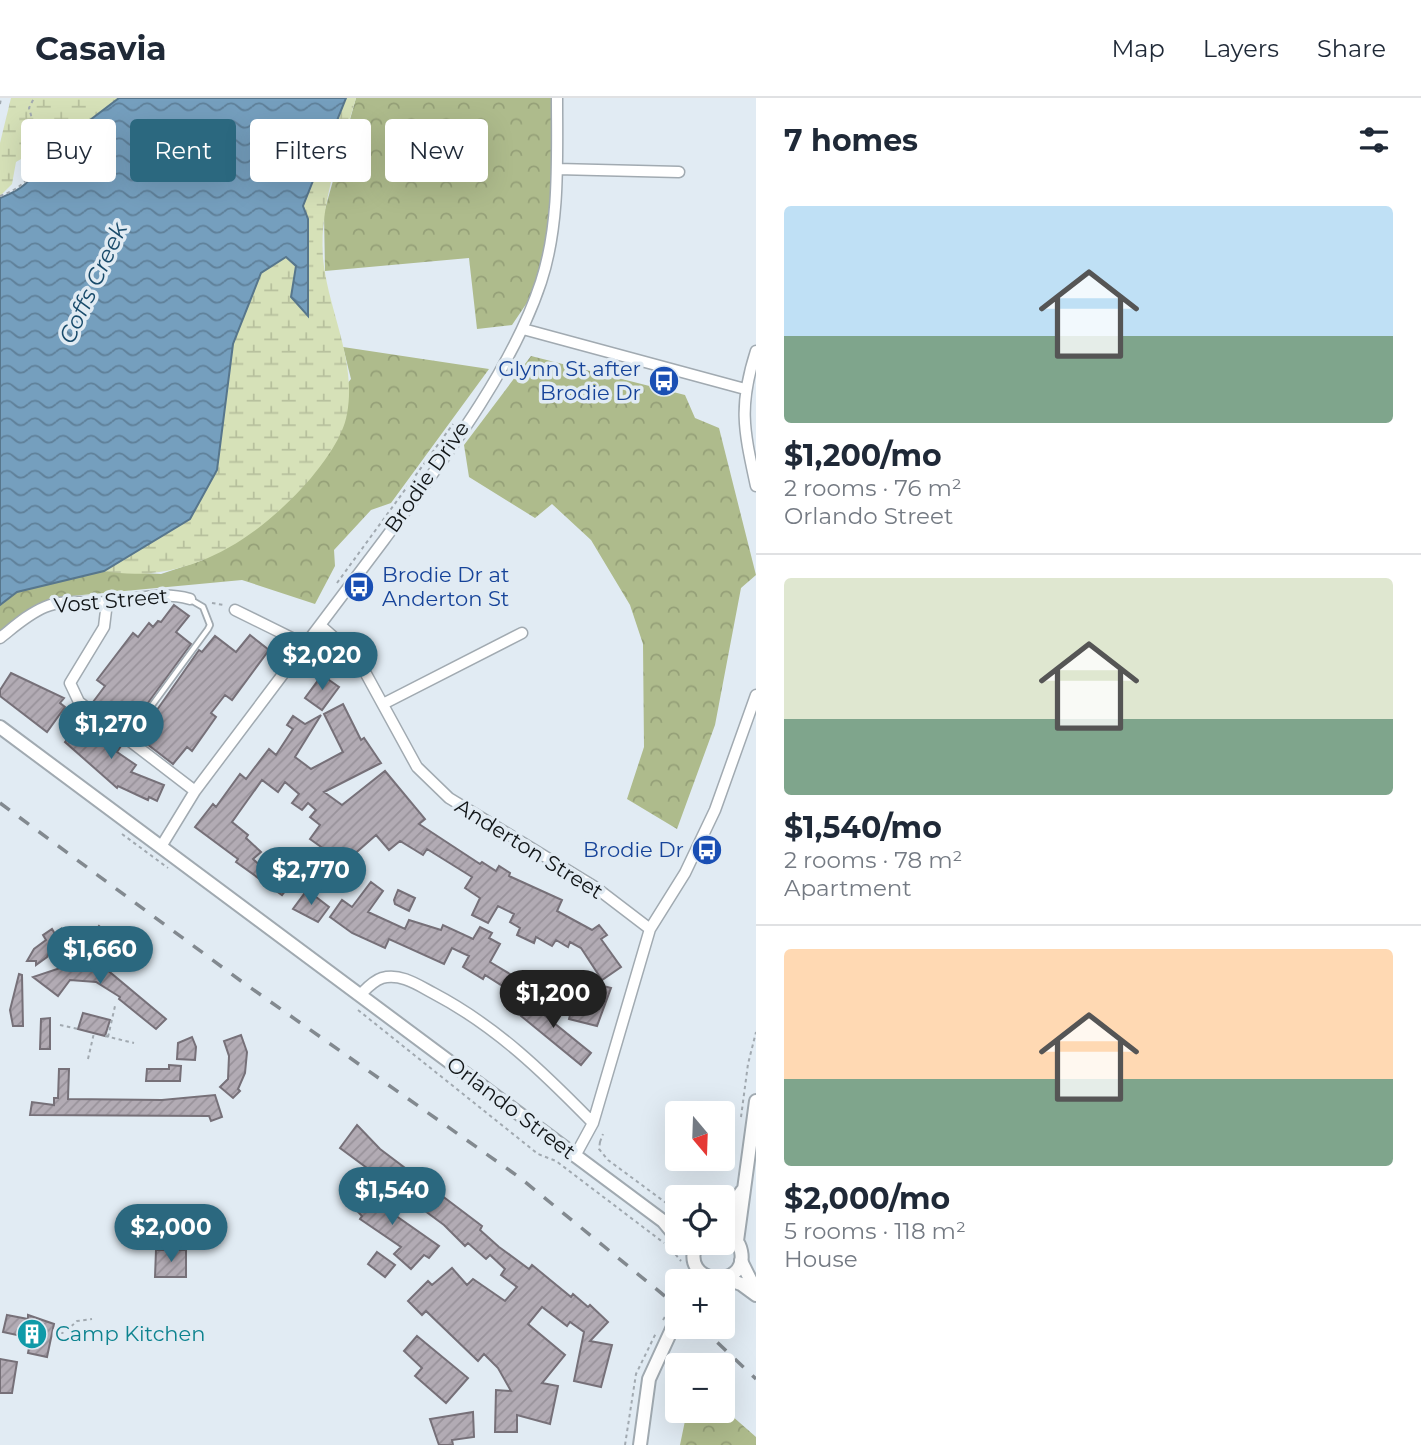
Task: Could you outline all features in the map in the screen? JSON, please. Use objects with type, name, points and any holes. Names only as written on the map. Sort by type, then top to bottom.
[{"type":"street","name":"Brodie Drive","points":[[162,845],[195,791],[432,475],[523,329],[548,256],[557,169],[557,98]]},
{"type":"street","points":[[557,169],[679,172]]},
{"type":"street","points":[[523,329],[745,388]]},
{"type":"street","points":[[756,351],[745,388],[744,430],[756,485]]},
{"type":"street","name":"Vost Street","points":[[0,638],[46,606],[63,601],[107,602],[151,594],[171,594],[190,599]]},
{"type":"street","points":[[107,602],[104,627],[70,683],[79,702],[195,791]]},
{"type":"street","points":[[234,609],[304,644]]},
{"type":"street","name":"Anderton Street","points":[[320,625],[346,648],[365,672],[417,767],[449,798],[595,887],[650,929]]},
{"type":"street","points":[[383,704],[522,633]]},
{"type":"street","points":[[575,1156],[593,1123],[650,929],[685,873],[715,810],[756,695]]},
{"type":"street","name":"Orlando Street","points":[[0,727],[162,845],[665,1223]]},
{"type":"street","name":"Orlando Street","points":[[360,994],[382,978],[394,977],[407,980],[467,1011],[538,1067],[593,1123]]},
{"type":"street","points":[[756,1101],[737,1241],[741,1261],[756,1293]]},
{"type":"street","points":[[735,1201],[744,1187]]},
{"type":"street","points":[[686,1255],[693,1269]]},
{"type":"street","points":[[688,1260],[690,1255]]},
{"type":"street","points":[[735,1271],[741,1261]]},
{"type":"street","points":[[735,1282],[756,1293]]},
{"type":"street","points":[[640,1445],[649,1379],[665,1329]]},
{"type":"lane","points":[[128,738],[210,625],[203,607],[190,599]]},
{"type":"path","points":[[0,104],[1,98]]},
{"type":"path","points":[[0,196],[18,188],[36,164],[37,136],[29,108],[34,98]]},
{"type":"path","points":[[331,591],[459,415]]},
{"type":"path","points":[[211,603],[234,609]]},
{"type":"path","points":[[117,830],[172,870]]},
{"type":"path","points":[[115,1006],[106,1036],[134,1043]]},
{"type":"path","points":[[356,1008],[538,1154],[556,1161],[688,1260]]},
{"type":"path","points":[[60,1025],[78,1029]]},
{"type":"path","points":[[741,1122],[748,1064],[756,1032]]},
{"type":"path","points":[[88,1059],[94,1033]]},
{"type":"path","points":[[603,1134],[598,1142],[599,1149],[608,1160],[665,1202]]},
{"type":"path","points":[[52,1332],[64,1333],[78,1321],[92,1319]]},
{"type":"green space","points":[[11,98],[119,98],[91,119],[21,119],[21,159],[16,162],[12,184],[0,196],[0,143]]},
{"type":"green space","points":[[342,98],[356,98],[350,119],[334,119]]},
{"type":"green space","points":[[356,98],[557,98],[557,169],[541,282],[512,325],[477,329],[469,258],[325,271],[324,213],[333,182],[371,182],[371,119],[350,119]]},
{"type":"green space","points":[[312,182],[331,182],[324,217],[323,258],[345,355],[349,394],[345,423],[338,440],[291,500],[245,538],[219,553],[164,571],[135,574],[104,571],[190,518],[217,470],[233,344],[261,273],[286,257],[296,266],[291,297],[308,315],[308,219],[303,206]]},
{"type":"green space","points":[[343,347],[489,369],[391,503],[371,510],[334,550],[335,566],[315,604],[242,580],[50,598],[0,632],[0,605],[17,592],[104,571],[161,574],[203,560],[351,379]]},
{"type":"green space","points":[[531,356],[685,395],[695,418],[719,428],[756,575],[741,588],[715,725],[677,829],[627,799],[644,747],[643,644],[630,605],[591,540],[552,504],[535,518],[469,477],[464,445]]},
{"type":"green space","points":[[735,1419],[756,1437],[756,1445],[680,1445],[685,1423],[735,1423]]},
{"type":"water","name":"Coffs Creek","points":[[119,98],[346,98],[338,119],[250,119],[250,182],[313,182],[303,206],[308,219],[308,316],[291,297],[296,266],[286,257],[261,273],[233,344],[217,470],[190,519],[104,571],[17,592],[0,605],[0,198],[28,182],[116,182],[116,119],[91,119]]},
{"type":"building","points":[[174,605],[189,616],[176,632],[191,644],[142,711],[134,705],[119,723],[93,702],[105,686],[97,680],[133,633],[138,637],[149,623],[153,627],[158,621],[161,622]]},
{"type":"building","points":[[250,635],[269,650],[232,700],[225,695],[211,713],[216,717],[192,751],[187,747],[173,764],[138,737],[199,650],[202,652],[215,636],[236,652]]},
{"type":"building","points":[[11,673],[64,698],[60,703],[65,707],[47,732],[0,696],[0,690]]},
{"type":"building","points":[[322,675],[339,687],[322,710],[305,698]]},
{"type":"building","points":[[343,704],[361,740],[364,738],[381,763],[324,792],[342,805],[385,771],[425,819],[419,824],[480,864],[482,862],[496,871],[499,866],[510,873],[509,876],[562,900],[557,911],[592,930],[599,925],[607,935],[601,939],[621,967],[602,980],[581,948],[570,942],[568,947],[556,940],[552,946],[536,937],[534,943],[517,935],[520,928],[510,922],[514,914],[498,906],[488,923],[472,915],[480,898],[465,888],[472,877],[427,849],[423,855],[400,841],[389,850],[376,835],[350,858],[358,864],[346,879],[335,871],[333,874],[324,867],[331,854],[310,839],[320,825],[310,817],[316,810],[308,803],[302,810],[292,803],[299,794],[285,782],[278,792],[262,780],[232,822],[248,835],[246,838],[261,852],[253,859],[268,873],[274,864],[286,873],[294,863],[302,869],[282,895],[236,862],[238,859],[195,827],[213,804],[216,807],[240,774],[246,779],[269,749],[276,755],[293,729],[287,725],[293,716],[305,724],[321,715],[295,757],[311,769],[343,752],[324,714]]},
{"type":"building","points":[[83,718],[121,746],[117,752],[136,765],[131,772],[164,785],[157,801],[149,797],[148,800],[118,786],[117,788],[65,742]]},
{"type":"building","points":[[371,882],[383,891],[368,912],[405,929],[409,920],[441,930],[443,925],[473,939],[480,927],[492,933],[489,938],[500,944],[490,962],[520,980],[512,992],[485,975],[483,979],[463,967],[469,956],[452,948],[444,964],[389,939],[385,948],[352,933],[330,917],[342,900],[352,907]]},
{"type":"building","points":[[307,890],[329,907],[318,922],[293,909]]},
{"type":"building","points":[[398,890],[415,898],[409,911],[395,904]]},
{"type":"building","points":[[99,926],[124,945],[114,958],[89,939]]},
{"type":"building","points":[[62,928],[47,957],[36,965],[36,961],[27,961],[34,949],[46,940],[43,935],[52,929],[55,934]]},
{"type":"building","points":[[85,958],[110,962],[105,968],[166,1019],[156,1029],[119,999],[120,997],[96,982],[70,980],[58,996],[33,977],[78,962],[84,963]]},
{"type":"building","points":[[19,974],[22,975],[23,1026],[13,1026],[10,1010]]},
{"type":"building","points":[[564,976],[611,988],[597,1026],[569,1019],[577,989],[561,984]]},
{"type":"building","points":[[539,994],[548,1002],[541,1011],[538,1010],[591,1053],[581,1065],[521,1016],[524,1013],[520,1009],[527,1001],[530,1004]]},
{"type":"building","points":[[83,1013],[110,1020],[105,1036],[78,1029]]},
{"type":"building","points":[[50,1018],[50,1049],[40,1049],[41,1019]]},
{"type":"building","points":[[241,1035],[247,1052],[245,1073],[238,1089],[240,1091],[233,1098],[220,1087],[228,1079],[229,1056],[224,1041]]},
{"type":"building","points":[[192,1037],[196,1047],[195,1060],[177,1059],[178,1043]]},
{"type":"building","points":[[169,1065],[181,1066],[180,1081],[146,1081],[147,1069],[169,1069]]},
{"type":"building","points":[[59,1069],[69,1069],[68,1099],[162,1100],[215,1095],[222,1117],[211,1121],[209,1116],[30,1115],[32,1102],[54,1105],[54,1098],[58,1098]]},
{"type":"building","points":[[357,1125],[380,1149],[482,1226],[480,1230],[499,1247],[529,1269],[532,1265],[571,1297],[573,1294],[588,1307],[590,1305],[608,1322],[590,1341],[612,1345],[601,1387],[574,1381],[584,1332],[570,1322],[567,1326],[542,1307],[528,1324],[565,1355],[542,1383],[558,1386],[550,1424],[517,1415],[517,1432],[495,1432],[496,1390],[511,1391],[498,1368],[484,1354],[478,1361],[426,1311],[422,1315],[408,1301],[428,1281],[432,1285],[452,1268],[467,1285],[473,1279],[505,1301],[517,1287],[501,1275],[505,1269],[490,1255],[486,1259],[468,1243],[465,1246],[444,1225],[340,1148]]},
{"type":"building","points":[[355,1185],[361,1190],[363,1187],[392,1213],[439,1246],[429,1258],[424,1255],[411,1269],[394,1254],[401,1247],[360,1219],[362,1216],[345,1198]]},
{"type":"building","points":[[156,1250],[186,1250],[186,1277],[155,1277]]},
{"type":"building","points":[[377,1252],[395,1265],[385,1277],[368,1264]]},
{"type":"building","name":"Camp Kitchen","points":[[7,1315],[28,1319],[28,1315],[54,1324],[47,1357],[28,1353],[31,1338],[3,1332]]},
{"type":"building","points":[[417,1336],[468,1378],[446,1403],[415,1376],[422,1368],[404,1351]]},
{"type":"building","points":[[0,1359],[17,1362],[12,1393],[0,1393]]},
{"type":"building","points":[[473,1412],[474,1437],[452,1440],[453,1445],[439,1445],[430,1419]]},
{"type":"railway","points":[[0,803],[241,981],[519,1177],[665,1296]]},
{"type":"railway","points":[[714,1339],[756,1379]]},
{"type":"place","name":"Glynn St after Brodie Dr","points":[[664,381]]},
{"type":"place","name":"Brodie Dr at Anderton St","points":[[359,587]]},
{"type":"place","name":"Brodie Dr","points":[[707,850]]},
{"type":"place","name":"Camp Kitchen","points":[[32,1334]]}]
